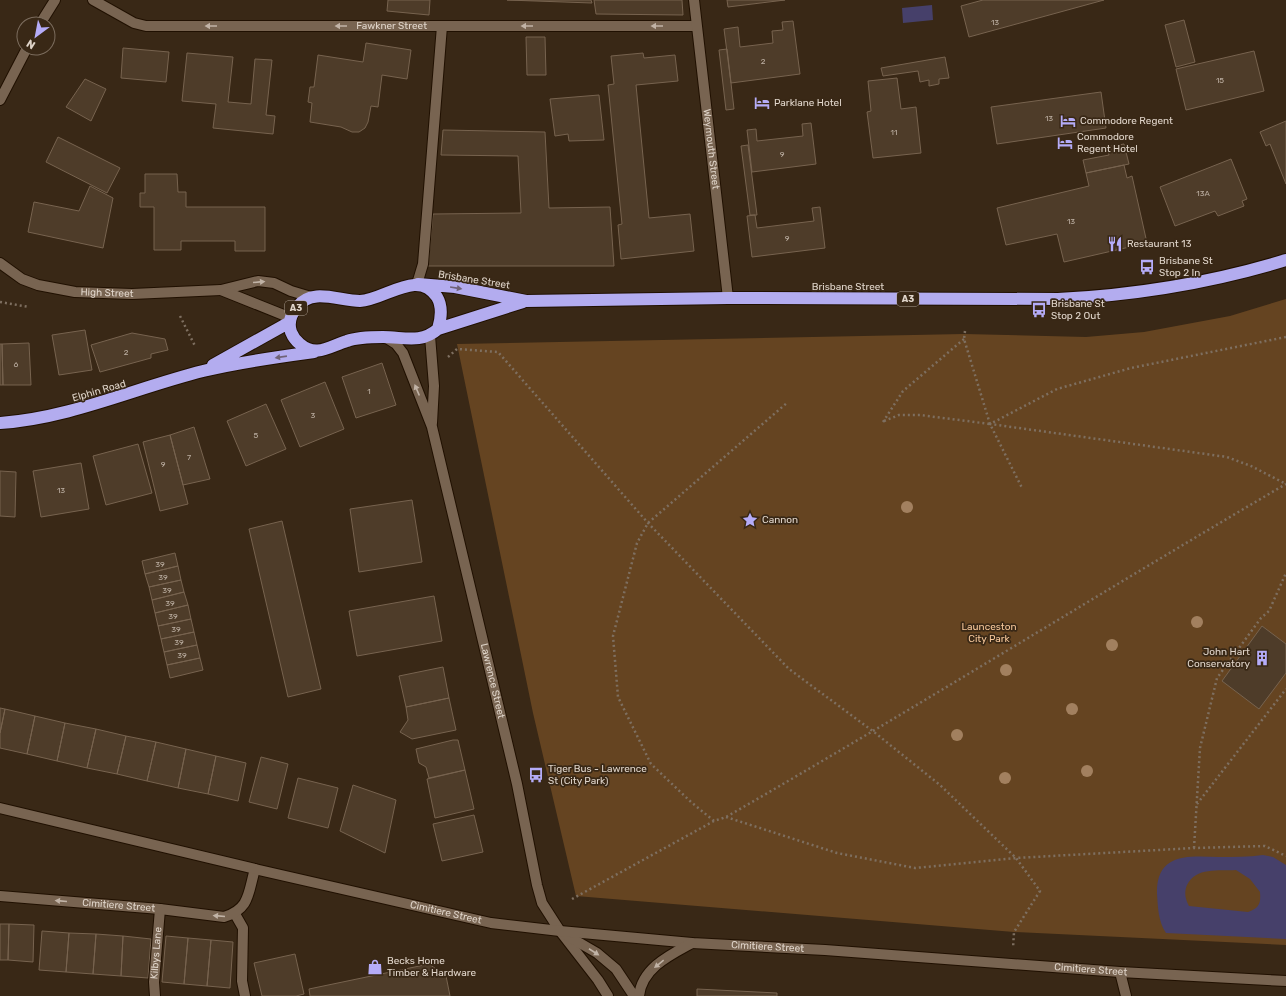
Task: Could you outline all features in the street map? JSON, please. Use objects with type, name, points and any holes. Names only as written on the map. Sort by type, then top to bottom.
[{"type":"highway","name":"Brisbane Street","points":[[417,284],[455,288],[526,301],[728,298],[1051,299],[1108,297],[1207,282],[1286,260]]},
{"type":"highway","name":"A3","points":[[417,284],[405,286],[387,294],[367,300],[348,300],[326,296],[311,297],[300,303],[290,320],[294,338],[304,347],[319,352],[348,340],[385,337],[422,339],[434,333]]},
{"type":"highway","points":[[417,284],[428,288],[437,297],[441,315],[434,333]]},
{"type":"highway","name":"Brisbane Street","points":[[434,333],[526,301]]},
{"type":"highway","name":"Elphin Road","points":[[203,371],[290,320]]},
{"type":"highway","name":"Elphin Road","points":[[0,423],[29,421],[68,412],[203,371],[265,359],[319,352]]},
{"type":"street","points":[[45,16],[54,0]]},
{"type":"street","name":"Fawkner Street","points":[[93,0],[134,23],[146,26],[696,26]]},
{"type":"street","name":"Weymouth Street","points":[[694,0],[728,298]]},
{"type":"street","points":[[417,284],[423,264],[442,26]]},
{"type":"street","points":[[0,100],[23,56]]},
{"type":"street","name":"High Street","points":[[0,263],[22,279],[38,285],[75,292],[132,294],[221,290],[258,281],[268,282],[311,297]]},
{"type":"street","name":"High Street","points":[[221,290],[290,320]]},
{"type":"street","name":"Lawrence Street","points":[[432,426],[434,333]]},
{"type":"street","name":"Lawrence Street","points":[[385,337],[396,344],[403,353],[432,426],[517,784],[542,903],[560,931],[598,980],[608,996]]},
{"type":"street","name":"Cimitiere Street","points":[[0,808],[255,869],[491,923],[692,943],[1013,962],[1120,972],[1286,982]]},
{"type":"street","points":[[245,996],[242,981],[243,928],[235,914],[244,906],[255,869]]},
{"type":"street","name":"Cimitiere Street","points":[[0,896],[160,909],[224,917],[235,914]]},
{"type":"street","name":"Kilbys Lane","points":[[155,996],[154,982],[160,909]]},
{"type":"street","name":"Lawrence Street","points":[[560,931],[597,953],[616,969],[634,996]]},
{"type":"street","points":[[639,996],[640,985],[657,964],[692,943]]},
{"type":"street","points":[[1120,972],[1126,996]]},
{"type":"path","points":[[0,302],[29,308]]},
{"type":"path","points":[[180,316],[195,346]]},
{"type":"path","points":[[965,331],[964,339],[990,424],[1022,488]]},
{"type":"path","points":[[990,424],[1057,389],[1123,370],[1286,337]]},
{"type":"path","points":[[964,339],[903,392],[883,422],[899,415],[920,415],[1227,458],[1251,466],[1286,484]]},
{"type":"path","points":[[448,357],[457,350],[498,352],[648,523],[789,669],[874,732],[940,785],[1016,858],[1040,891],[1014,932],[1013,962]]},
{"type":"path","points":[[714,821],[691,802],[651,764],[618,697],[613,636],[637,543],[648,523],[788,402]]},
{"type":"path","points":[[572,899],[714,821],[726,817],[874,732],[1162,556],[1286,484]]},
{"type":"path","points":[[1194,848],[1200,748],[1217,678],[1260,618],[1269,611],[1286,573]]},
{"type":"path","points":[[1197,805],[1286,689]]},
{"type":"path","points":[[726,817],[837,853],[915,868],[1016,858],[1194,848],[1265,846],[1286,856]]},
{"type":"green space","name":"Launceston City Park","points":[[1286,299],[1286,945],[1014,932],[576,896],[533,713],[457,344],[964,334],[1086,337],[1144,332],[1230,316]]},
{"type":"shaded area","points":[[932,5],[933,20],[903,23],[902,8]]},
{"type":"shaded area","points":[[1263,855],[1273,857],[1286,865],[1286,939],[1166,933],[1160,919],[1157,894],[1158,880],[1162,870],[1168,864],[1176,859],[1186,857],[1236,857]],"holes":[[[1236,870],[1250,879],[1260,892],[1260,903],[1255,909],[1248,912],[1189,906],[1185,896],[1187,885],[1191,879],[1196,875],[1208,871]]]},
{"type":"building","points":[[388,0],[430,0],[429,15],[387,11]]},
{"type":"building","points":[[507,0],[591,0],[592,3]]},
{"type":"building","points":[[594,0],[682,0],[683,15],[596,14]]},
{"type":"building","points":[[727,0],[785,0],[728,7]]},
{"type":"building","points":[[983,0],[1104,0],[969,37],[961,6]]},
{"type":"building","points":[[1184,20],[1195,62],[1176,67],[1165,25]]},
{"type":"building","points":[[793,21],[800,74],[731,83],[724,29],[738,27],[740,47],[773,43],[772,31],[783,30],[782,22]]},
{"type":"building","points":[[526,37],[545,37],[546,75],[527,75]]},
{"type":"building","points":[[366,43],[411,50],[407,79],[382,75],[378,107],[371,106],[368,122],[365,128],[359,132],[352,132],[341,127],[310,122],[312,103],[308,102],[310,87],[314,87],[318,55],[363,62]]},
{"type":"building","points":[[123,48],[169,52],[166,82],[121,78]]},
{"type":"building","points":[[727,49],[734,109],[726,110],[719,50]]},
{"type":"building","points":[[1254,51],[1264,91],[1186,110],[1176,69]]},
{"type":"building","points":[[187,53],[233,57],[228,102],[251,104],[255,59],[272,60],[266,115],[275,116],[273,134],[213,128],[216,104],[182,101]]},
{"type":"building","points":[[643,53],[644,58],[675,55],[678,81],[636,85],[649,218],[690,214],[694,251],[621,259],[618,225],[622,224],[608,85],[614,84],[611,56]]},
{"type":"building","points":[[945,57],[949,78],[939,79],[939,84],[929,86],[929,80],[920,82],[918,71],[883,76],[881,68]]},
{"type":"building","points":[[897,78],[901,109],[916,107],[921,153],[873,158],[867,112],[871,111],[868,81]]},
{"type":"building","points":[[85,79],[106,89],[91,121],[66,107]]},
{"type":"building","points":[[1101,92],[1106,128],[997,144],[991,107]]},
{"type":"building","points":[[599,95],[604,140],[569,141],[568,134],[555,136],[550,99]]},
{"type":"building","points":[[1286,121],[1286,184],[1270,144],[1266,146],[1260,132]]},
{"type":"building","points":[[811,123],[816,164],[752,172],[747,130],[756,129],[757,141],[803,136],[802,124]]},
{"type":"building","points":[[443,130],[545,132],[549,208],[610,207],[614,266],[428,266],[433,214],[521,213],[518,156],[441,155]]},
{"type":"building","points":[[58,137],[120,168],[107,193],[46,162]]},
{"type":"building","points":[[1124,144],[1129,164],[1086,173],[1083,160],[1109,155],[1107,147]]},
{"type":"building","points":[[748,145],[757,215],[750,215],[741,146]]},
{"type":"building","points":[[1231,159],[1247,199],[1242,201],[1244,206],[1218,216],[1215,211],[1175,226],[1160,187]]},
{"type":"building","points":[[1124,165],[1127,178],[1132,176],[1147,243],[1064,262],[1057,234],[1006,245],[997,208],[1089,186],[1086,173]]},
{"type":"building","points":[[145,174],[177,174],[178,192],[186,192],[186,207],[265,207],[265,251],[235,251],[235,241],[181,241],[181,250],[154,250],[154,207],[140,207],[140,193],[145,193]]},
{"type":"building","points":[[90,186],[113,198],[103,248],[28,232],[34,202],[79,211]]},
{"type":"building","points":[[820,207],[825,248],[752,257],[747,216],[755,215],[757,228],[814,221],[812,208]]},
{"type":"building","points":[[85,330],[92,370],[59,375],[52,335]]},
{"type":"building","points":[[132,333],[165,339],[168,350],[151,354],[151,358],[100,372],[91,345]]},
{"type":"building","points":[[29,343],[31,385],[3,385],[2,344]]},
{"type":"building","points":[[0,344],[2,344],[3,385],[0,385]]},
{"type":"building","points":[[382,363],[396,405],[356,418],[342,377]]},
{"type":"building","points":[[325,382],[344,429],[300,447],[281,400]]},
{"type":"building","points":[[266,404],[286,449],[246,466],[227,421]]},
{"type":"building","points":[[194,427],[210,479],[183,485],[170,435]]},
{"type":"building","points":[[170,435],[188,504],[160,511],[143,442]]},
{"type":"building","points":[[138,444],[152,493],[106,505],[93,456]]},
{"type":"building","points":[[81,463],[89,509],[41,517],[33,471]]},
{"type":"building","points":[[0,471],[16,472],[15,517],[0,516]]},
{"type":"building","points":[[412,500],[422,562],[359,572],[350,509]]},
{"type":"building","points":[[282,521],[321,689],[288,697],[249,529]]},
{"type":"building","points":[[175,553],[178,566],[145,574],[142,561]]},
{"type":"building","points":[[178,566],[181,580],[149,587],[145,574]]},
{"type":"building","points":[[181,580],[184,592],[152,600],[149,587]]},
{"type":"building","points":[[184,592],[188,605],[155,613],[152,600]]},
{"type":"building","points":[[434,596],[442,641],[357,656],[349,611]]},
{"type":"building","points":[[188,605],[191,619],[158,626],[155,613]]},
{"type":"building","points":[[191,619],[194,632],[161,639],[158,626]]},
{"type":"building","name":"John Hart Conservatory","points":[[1262,626],[1286,644],[1286,673],[1259,709],[1222,681]]},
{"type":"building","points":[[194,632],[197,645],[164,652],[161,639]]},
{"type":"building","points":[[197,645],[200,658],[167,665],[164,652]]},
{"type":"building","points":[[200,658],[203,670],[170,678],[167,665]]},
{"type":"building","points":[[443,667],[449,698],[406,707],[399,676]]},
{"type":"building","points":[[449,698],[456,730],[412,739],[400,732],[408,720],[406,707]]},
{"type":"building","points":[[0,708],[5,709],[0,733]]},
{"type":"building","points":[[5,709],[35,716],[27,754],[0,748],[0,733]]},
{"type":"building","points":[[35,716],[65,723],[57,761],[27,754]]},
{"type":"building","points":[[65,723],[96,729],[87,768],[57,761]]},
{"type":"building","points":[[96,729],[126,736],[117,774],[87,768]]},
{"type":"building","points":[[126,736],[156,742],[147,781],[117,774]]},
{"type":"building","points":[[458,740],[465,770],[429,778],[426,767],[419,763],[416,749]]},
{"type":"building","points":[[156,742],[186,749],[178,788],[147,781]]},
{"type":"building","points":[[186,749],[216,756],[208,794],[178,788]]},
{"type":"building","points":[[216,756],[246,763],[238,801],[208,794]]},
{"type":"building","points":[[261,757],[288,764],[277,809],[249,802]]},
{"type":"building","points":[[465,770],[474,809],[435,818],[427,779]]},
{"type":"building","points":[[298,778],[338,788],[328,828],[288,818]]},
{"type":"building","points":[[353,785],[396,800],[385,853],[340,831]]},
{"type":"building","points":[[474,815],[483,852],[442,861],[433,824]]},
{"type":"building","points":[[0,924],[9,924],[8,960],[0,960]]},
{"type":"building","points":[[9,924],[34,925],[33,962],[8,960]]},
{"type":"building","points":[[42,931],[69,933],[66,972],[39,970]]},
{"type":"building","points":[[69,933],[96,934],[93,974],[66,972]]},
{"type":"building","points":[[96,934],[123,936],[121,976],[93,974]]},
{"type":"building","points":[[123,936],[151,939],[148,978],[121,976]]},
{"type":"building","points":[[166,936],[188,938],[184,984],[162,982]]},
{"type":"building","points":[[188,938],[211,940],[207,986],[184,984]]},
{"type":"building","points":[[211,940],[233,942],[230,988],[207,986]]},
{"type":"building","points":[[295,954],[304,994],[296,996],[262,996],[254,963]]},
{"type":"building","points":[[429,964],[446,976],[450,996],[310,996],[309,989]]},
{"type":"building","points":[[697,989],[777,993],[777,996],[697,996]]},
{"type":"place","name":"Parklane Hotel","points":[[762,103]]},
{"type":"place","name":"Commodore Regent","points":[[1068,121]]},
{"type":"place","name":"Commodore Regent Hotel","points":[[1065,143]]},
{"type":"place","name":"Restaurant 13","points":[[1115,244]]},
{"type":"place","name":"Brisbane St Stop 2 In","points":[[1147,267]]},
{"type":"place","name":"Brisbane St Stop 2 Out","points":[[1039,310]]},
{"type":"place","name":"Cannon","points":[[750,520]]},
{"type":"place","name":"John Hart Conservatory","points":[[1262,658]]},
{"type":"place","name":"Tiger Bus - Lawrence St (City Park)","points":[[536,775]]},
{"type":"place","name":"Becks Home Timber & Hardware","points":[[375,967]]}]
